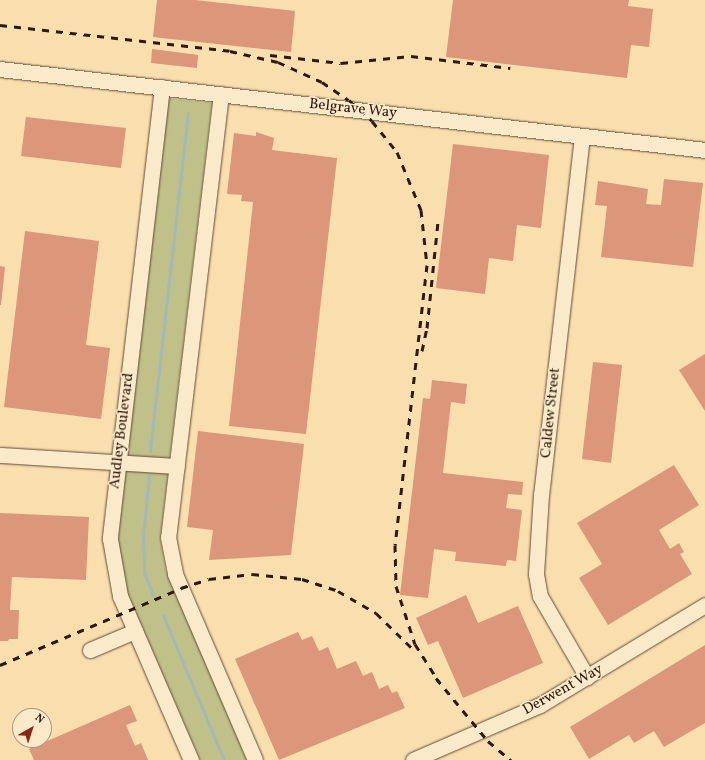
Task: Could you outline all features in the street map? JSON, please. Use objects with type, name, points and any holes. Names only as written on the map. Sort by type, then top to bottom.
[{"type":"street","name":"Belgrave Way","points":[[0,69],[705,150]]},
{"type":"street","name":"Audley Boulevard","points":[[162,87],[112,511],[111,556],[120,596],[191,760]]},
{"type":"street","points":[[220,94],[168,537],[170,559],[255,760]]},
{"type":"street","name":"Caldew Street","points":[[582,136],[541,494],[536,574],[540,596],[588,677]]},
{"type":"street","points":[[0,455],[119,460],[177,466]]},
{"type":"street","name":"Derwent Way","points":[[413,760],[540,705],[705,605]]},
{"type":"street","points":[[90,650],[135,631]]},
{"type":"green space","points":[[166,98],[212,103],[160,539],[166,571],[247,760],[200,760],[121,578],[117,544],[118,505]]},
{"type":"building","points":[[157,0],[195,0],[295,11],[291,52],[153,37]]},
{"type":"building","points":[[453,0],[629,0],[628,6],[653,9],[649,47],[631,45],[627,78],[446,57]]},
{"type":"building","points":[[152,49],[198,55],[197,68],[151,63]]},
{"type":"building","points":[[26,117],[126,128],[121,168],[21,156]]},
{"type":"building","points":[[256,132],[274,138],[272,150],[337,158],[306,434],[229,426],[253,202],[241,201],[242,195],[227,194],[234,133],[256,136]]},
{"type":"building","points":[[453,144],[549,155],[541,228],[517,225],[513,261],[489,258],[485,294],[436,288]]},
{"type":"building","points":[[664,179],[703,183],[693,267],[601,257],[607,206],[595,205],[598,181],[648,189],[646,204],[661,205]]},
{"type":"building","points":[[25,231],[99,241],[86,345],[110,348],[101,419],[4,407]]},
{"type":"building","points":[[0,266],[5,267],[1,305],[0,305]]},
{"type":"building","points":[[705,354],[705,411],[679,370]]},
{"type":"building","points":[[593,362],[622,365],[611,463],[582,459]]},
{"type":"building","points":[[432,380],[467,384],[465,404],[451,402],[443,473],[523,482],[522,495],[508,494],[506,508],[522,510],[516,561],[507,560],[506,566],[455,561],[456,552],[434,549],[428,598],[400,595],[423,398],[430,399]]},
{"type":"building","points":[[198,431],[304,444],[291,555],[209,560],[213,530],[187,527]]},
{"type":"building","points":[[674,465],[699,505],[659,530],[670,549],[679,543],[684,552],[680,554],[692,574],[608,625],[579,578],[602,564],[577,523]]},
{"type":"building","points":[[0,513],[89,517],[86,580],[12,577],[10,610],[19,610],[18,639],[9,639],[8,641],[0,641]]},
{"type":"building","points":[[466,595],[478,623],[518,606],[543,663],[463,698],[438,641],[428,645],[416,618]]},
{"type":"building","points":[[298,632],[302,640],[312,636],[319,651],[328,647],[337,669],[356,661],[363,676],[372,672],[379,689],[388,685],[392,693],[397,691],[405,708],[279,760],[235,659]]},
{"type":"building","points":[[705,645],[705,723],[664,747],[654,731],[634,743],[629,735],[589,759],[570,727]]},
{"type":"building","points":[[130,705],[137,721],[126,725],[135,746],[141,743],[148,760],[34,760],[29,749],[52,748],[52,739]]},
{"type":"waterway","points":[[150,451],[188,113]]},
{"type":"waterway","points":[[149,476],[143,535],[144,572],[153,595]]},
{"type":"waterway","points":[[163,615],[224,760]]},
{"type":"railway","points":[[0,25],[230,51],[278,62],[322,82],[349,100],[372,121],[397,152],[421,210],[427,265],[395,545],[396,586],[415,644],[439,682]]},
{"type":"railway","points":[[270,55],[341,63],[411,56],[510,68]]},
{"type":"railway","points":[[422,351],[427,328],[438,222]]},
{"type":"railway","points":[[0,665],[181,588],[209,579],[252,574],[302,579],[338,591],[376,613],[415,651]]},
{"type":"railway","points":[[436,678],[488,741],[511,760]]}]
